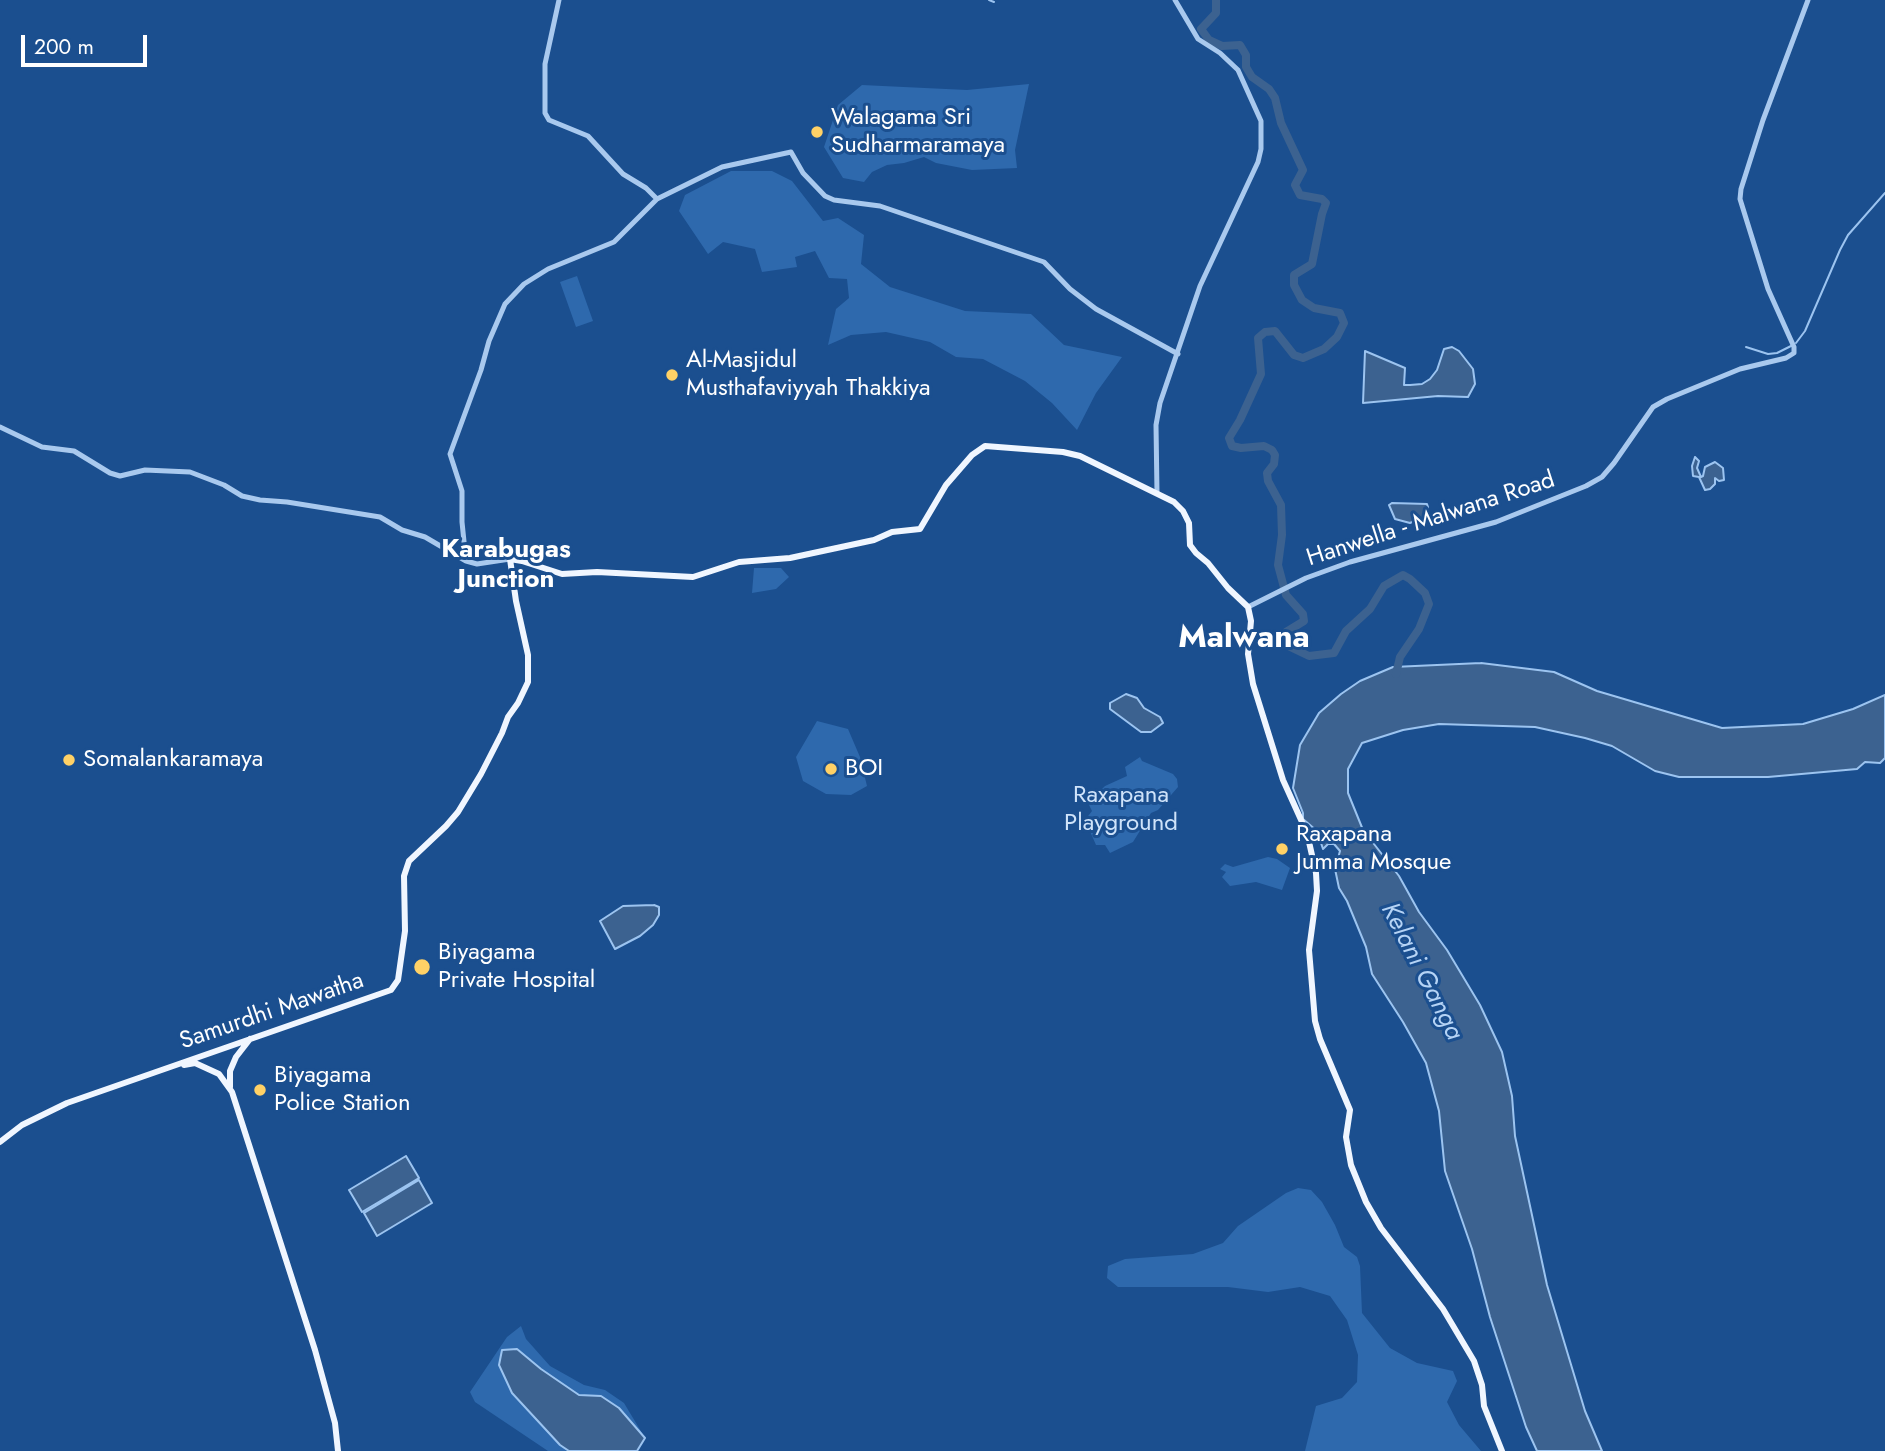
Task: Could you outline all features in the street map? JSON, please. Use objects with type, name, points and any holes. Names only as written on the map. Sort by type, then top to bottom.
[{"type":"main road","points":[[510,559],[562,575],[597,572],[693,577],[738,562],[790,558],[873,540],[892,532],[920,529],[946,485],[972,455],[985,446],[1063,452],[1080,456],[1174,502],[1189,523],[1190,545],[1248,607],[1251,621],[1248,654],[1252,684],[1283,780],[1307,833],[1316,873],[1317,891],[1309,950],[1315,1021],[1349,1107],[1346,1137],[1351,1165],[1376,1221],[1443,1309],[1474,1361],[1482,1385],[1484,1406],[1502,1451]]},
{"type":"main road","name":"Samurdhi Mawatha","points":[[0,1142],[22,1125],[66,1103],[379,996],[396,985],[405,931],[404,876],[409,861],[458,812],[481,774],[508,717],[525,692],[528,655],[510,559]]},
{"type":"main road","points":[[251,1039],[236,1057],[230,1071],[230,1087],[315,1350],[335,1423],[338,1451]]},
{"type":"main road","points":[[167,1068],[195,1063],[219,1074],[230,1087]]},
{"type":"street","points":[[559,0],[545,64],[545,113],[549,120],[588,136],[623,174],[646,188],[657,200]]},
{"type":"street","points":[[1157,493],[1156,425],[1160,403],[1200,286],[1258,162],[1261,149],[1261,121],[1238,69],[1198,39],[1175,0]]},
{"type":"street","name":"Hanwella - Malwana Road","points":[[1248,607],[1290,586],[1350,562],[1496,522],[1586,486],[1602,477],[1614,463],[1653,407],[1740,369],[1786,358],[1794,353],[1793,344],[1768,289],[1740,199],[1763,120],[1808,0]]},
{"type":"street","points":[[466,561],[462,491],[450,448],[505,304],[524,284],[548,269],[614,242],[657,200],[722,167],[791,152],[803,173],[825,195],[834,200],[880,206],[1044,262],[1083,300],[1178,354]]},
{"type":"street","points":[[0,427],[43,447],[74,451],[110,473],[120,476],[145,470],[190,472],[251,498],[380,517],[402,530],[425,537],[466,561],[477,564],[510,559]]},
{"type":"green space","points":[[1029,84],[1015,150],[1017,168],[972,170],[936,163],[924,157],[887,165],[872,172],[864,182],[843,178],[824,147],[838,105],[862,85],[967,90]]},
{"type":"green space","points":[[731,171],[772,171],[792,181],[823,221],[838,218],[864,235],[861,264],[890,287],[965,311],[1031,314],[1064,345],[1122,357],[1096,393],[1077,430],[1052,403],[1025,381],[983,359],[956,357],[930,342],[886,332],[851,335],[828,345],[836,309],[849,298],[847,279],[829,278],[815,251],[795,257],[797,267],[762,272],[755,249],[723,242],[708,254],[679,211],[685,195]]},
{"type":"green space","points":[[577,276],[593,321],[576,327],[560,282]]},
{"type":"green space","points":[[754,568],[781,568],[789,577],[776,589],[752,593]]},
{"type":"green space","name":"BOI","points":[[817,721],[848,729],[860,757],[867,786],[851,795],[826,794],[803,781],[796,757]]},
{"type":"green space","name":"Raxapana Playground","points":[[1140,757],[1142,761],[1173,774],[1178,787],[1158,810],[1151,813],[1133,842],[1110,853],[1105,845],[1096,845],[1085,820],[1092,811],[1088,803],[1105,786],[1127,776],[1125,767]]},
{"type":"green space","points":[[1268,857],[1277,859],[1290,868],[1282,890],[1256,882],[1230,886],[1222,877],[1226,872],[1220,869],[1225,864],[1233,867]]},
{"type":"green space","points":[[1298,1188],[1311,1190],[1322,1202],[1344,1247],[1357,1257],[1360,1266],[1362,1313],[1390,1348],[1417,1363],[1453,1371],[1457,1381],[1447,1402],[1459,1425],[1481,1451],[1305,1451],[1316,1406],[1342,1398],[1357,1382],[1358,1355],[1347,1320],[1330,1296],[1300,1287],[1268,1292],[1228,1287],[1118,1287],[1107,1278],[1108,1266],[1125,1259],[1193,1254],[1223,1243],[1238,1226],[1286,1193]]},
{"type":"green space","points":[[521,1326],[526,1339],[550,1366],[584,1385],[605,1390],[624,1403],[645,1438],[619,1408],[601,1396],[579,1395],[516,1349],[499,1365],[512,1393],[560,1445],[569,1451],[548,1451],[475,1402],[470,1392],[507,1337]]},
{"type":"water","points":[[1452,347],[1459,351],[1473,369],[1475,384],[1468,397],[1438,396],[1363,403],[1365,351],[1405,368],[1404,385],[1410,385],[1422,384],[1430,379],[1437,370],[1444,349]]},
{"type":"water","points":[[1695,457],[1699,461],[1697,468],[1701,477],[1705,467],[1715,462],[1723,468],[1724,480],[1715,478],[1715,484],[1705,490],[1699,477],[1693,476]]},
{"type":"water","points":[[1427,504],[1425,523],[1420,525],[1416,520],[1410,523],[1395,519],[1389,505]]},
{"type":"water","name":"Kelani Ganga","points":[[1481,663],[1554,672],[1597,691],[1722,728],[1803,724],[1853,709],[1885,695],[1885,758],[1880,763],[1865,762],[1857,769],[1768,777],[1679,777],[1655,771],[1612,746],[1585,738],[1535,727],[1439,724],[1403,730],[1362,743],[1348,769],[1348,793],[1363,830],[1399,876],[1419,912],[1447,950],[1480,1005],[1502,1052],[1512,1096],[1515,1136],[1547,1285],[1585,1411],[1602,1451],[1537,1451],[1526,1427],[1490,1317],[1472,1249],[1445,1171],[1439,1111],[1426,1063],[1372,974],[1366,947],[1339,888],[1335,869],[1340,851],[1334,844],[1328,844],[1323,849],[1317,831],[1303,819],[1293,788],[1300,745],[1319,713],[1360,681],[1393,667]]},
{"type":"water","points":[[1126,694],[1137,698],[1144,708],[1160,717],[1163,723],[1151,732],[1141,732],[1110,709],[1110,703]]},
{"type":"water","points":[[623,906],[659,907],[659,915],[653,925],[640,936],[615,949],[600,921]]},
{"type":"water","points":[[406,1156],[419,1178],[362,1212],[349,1190]]},
{"type":"water","points":[[419,1180],[432,1203],[377,1236],[364,1213]]},
{"type":"water","points":[[517,1349],[579,1395],[601,1396],[619,1408],[645,1438],[637,1451],[569,1451],[560,1445],[512,1393],[499,1365],[502,1350]]},
{"type":"waterway","points":[[989,0],[994,2]]},
{"type":"waterway","points":[[1216,0],[1216,13],[1201,29],[1209,40],[1222,46],[1240,45],[1246,55],[1246,67],[1252,77],[1269,89],[1275,98],[1281,123],[1303,170],[1295,185],[1300,195],[1322,199],[1326,203],[1312,264],[1294,275],[1294,285],[1302,300],[1314,308],[1340,313],[1344,323],[1337,337],[1324,349],[1303,358],[1294,355],[1275,331],[1265,332],[1258,338],[1261,374],[1229,438],[1232,446],[1264,446],[1275,455],[1274,464],[1267,473],[1268,481],[1281,505],[1282,535],[1278,565],[1286,595],[1303,614],[1304,621],[1286,632],[1286,645],[1309,656],[1334,653],[1346,631],[1370,609],[1384,586],[1403,575],[1425,593],[1429,604],[1419,629],[1400,657],[1396,674]]},
{"type":"waterway","points":[[1796,343],[1805,331],[1848,235],[1885,193]]},
{"type":"waterway","points":[[1746,347],[1768,354],[1791,346]]},
{"type":"place","name":"Walagama Sri Sudharmaramaya","points":[[817,132]]},
{"type":"place","name":"Al-Masjidul Musthafaviyyah Thakkiya","points":[[672,375]]},
{"type":"place","name":"Somalankaramaya","points":[[69,760]]},
{"type":"place","name":"BOI","points":[[831,769]]},
{"type":"place","name":"Raxapana Jumma Mosque","points":[[1282,849]]},
{"type":"place","name":"Biyagama Private Hospital","points":[[422,967]]},
{"type":"place","name":"Biyagama Police Station","points":[[260,1090]]},
{"type":"district","name":"Karabugas Junction","points":[[506,566]]},
{"type":"district","name":"Malwana","points":[[1244,639]]}]
